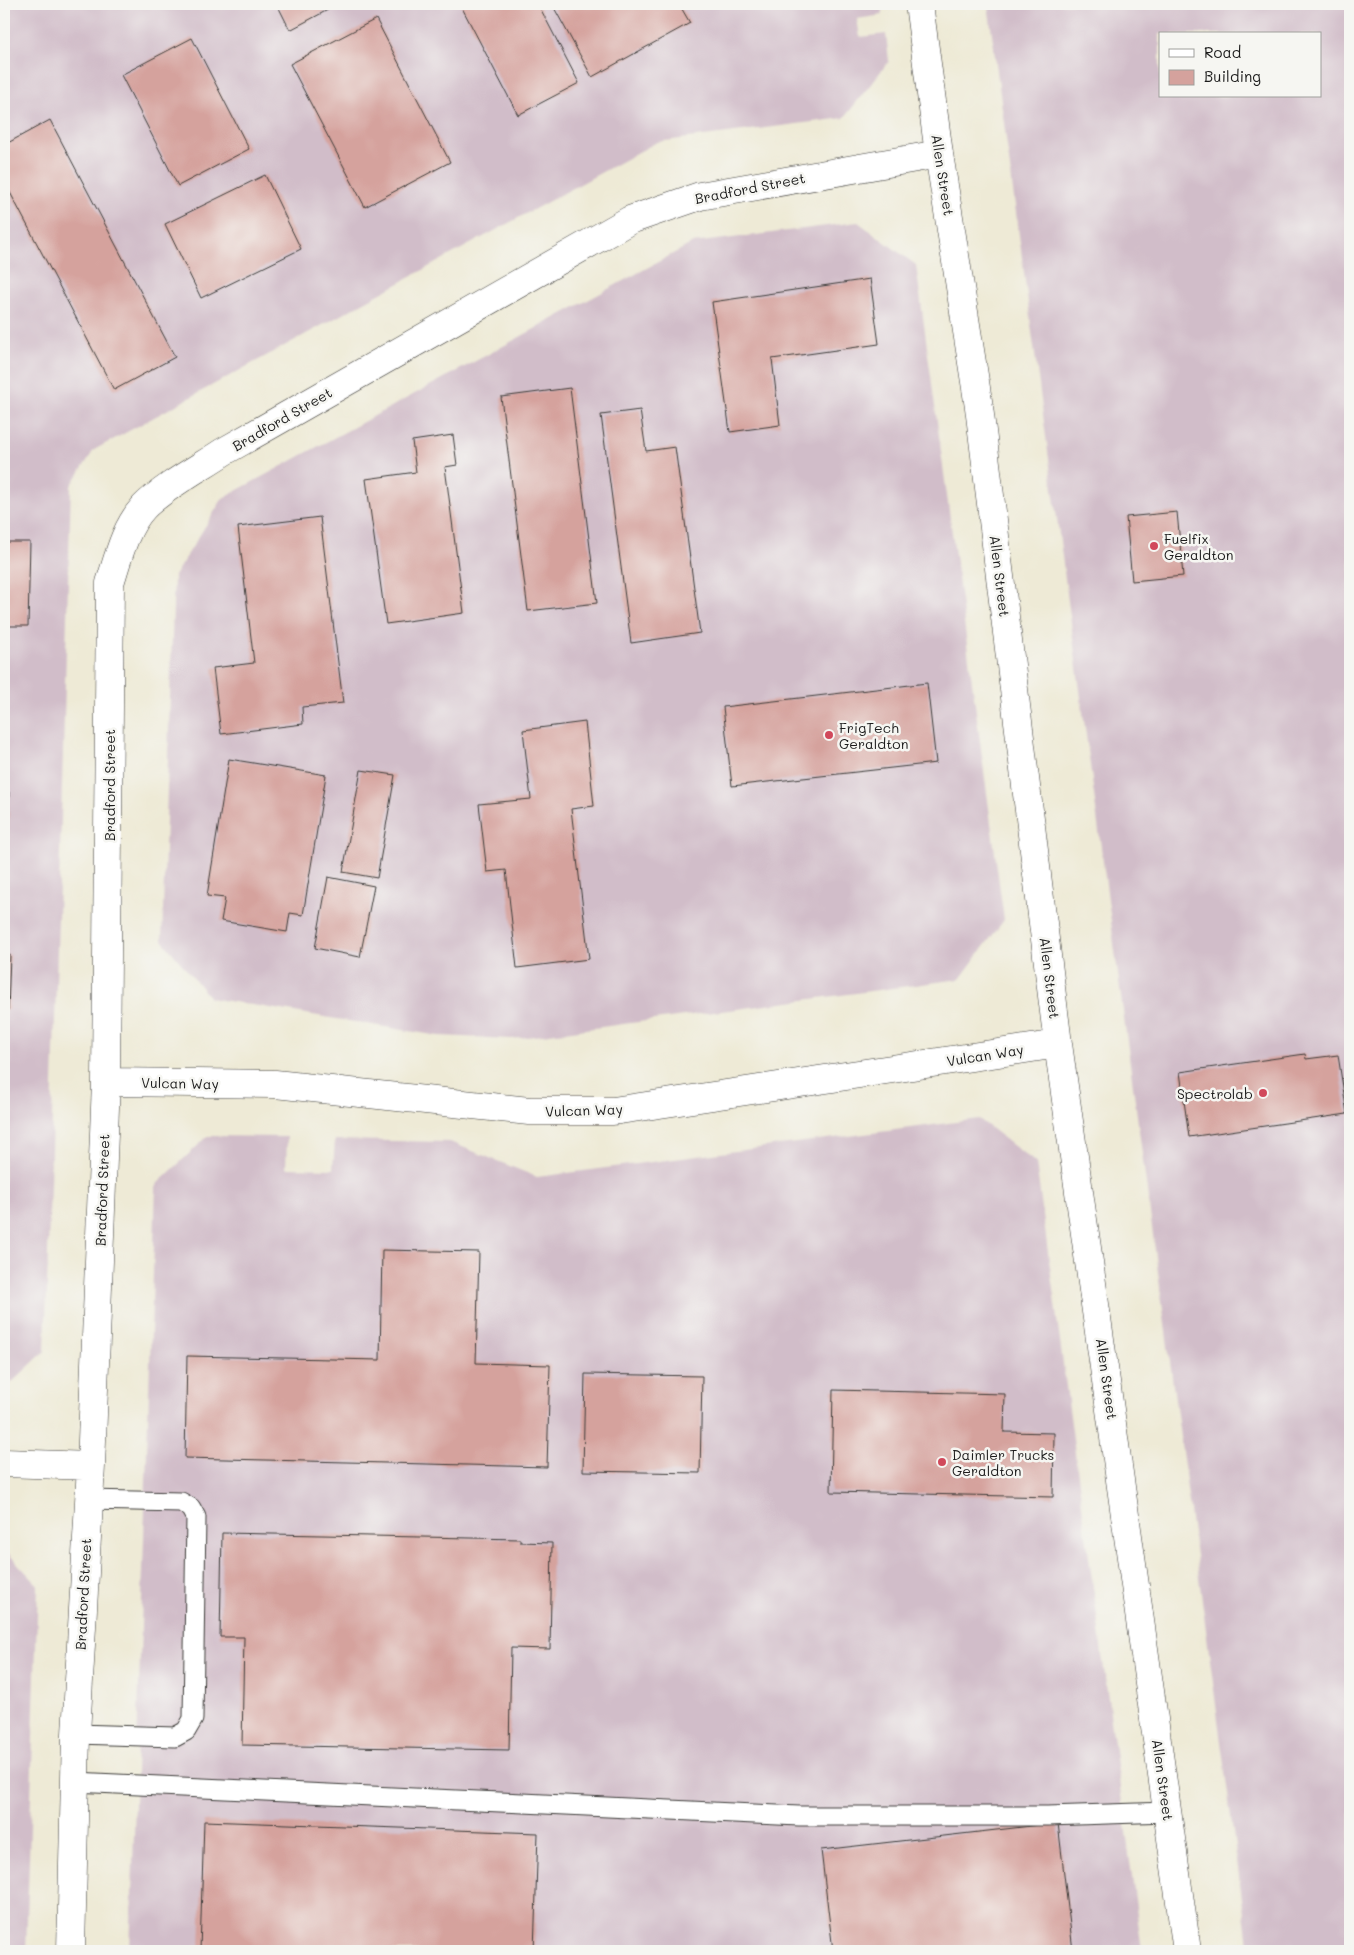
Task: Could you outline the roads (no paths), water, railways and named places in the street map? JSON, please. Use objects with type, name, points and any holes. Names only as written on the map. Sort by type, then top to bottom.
[{"type":"street","name":"Allen Street","points":[[919,4],[939,154],[979,407],[1058,1044],[1187,1951]]},
{"type":"street","name":"Bradford Street","points":[[71,1951],[74,1782],[91,1466],[106,1082],[110,583],[124,540],[144,507],[223,452],[630,220],[700,196],[939,154]]},
{"type":"street","name":"Vulcan Way","points":[[106,1082],[275,1084],[529,1111],[613,1111],[1058,1044]]},
{"type":"street","points":[[4,1463],[91,1466]]},
{"type":"lane","points":[[76,1734],[175,1737],[186,1730],[193,1719],[196,1517],[191,1508],[181,1502],[88,1500]]},
{"type":"lane","points":[[74,1782],[799,1816],[1048,1816],[1168,1812]]},
{"type":"place","name":"Fuelfix Geraldton","points":[[1154,546]]},
{"type":"place","name":"FrigTech Geraldton","points":[[829,735]]},
{"type":"place","name":"Spectrolab","points":[[1263,1093]]},
{"type":"place","name":"Daimler Trucks Geraldton","points":[[942,1462]]}]
